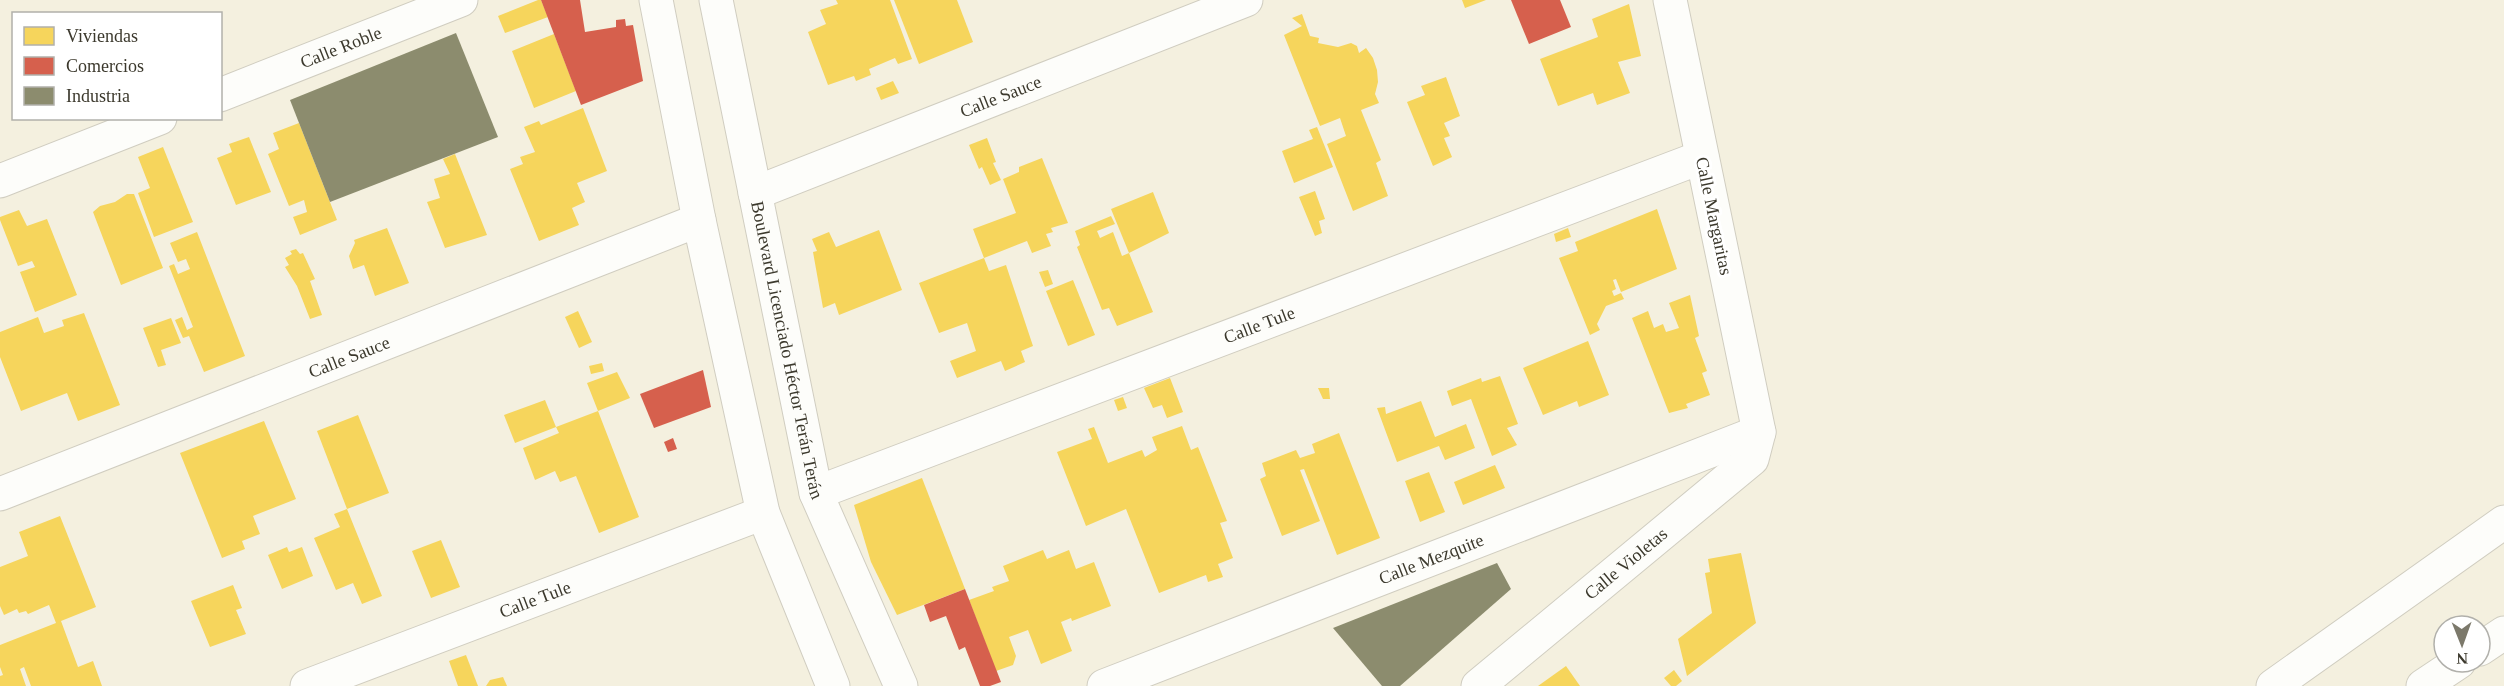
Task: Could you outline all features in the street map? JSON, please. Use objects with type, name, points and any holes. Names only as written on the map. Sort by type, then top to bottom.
[{"type":"street","name":"Calle Roble","points":[[222,94],[461,0]]},
{"type":"street","points":[[657,0],[699,220],[763,513],[832,686]]},
{"type":"street","name":"Boulevard Licenciado Héctor Terán Terán","points":[[716,0],[816,493],[901,686]]},
{"type":"street","name":"Calle Sauce","points":[[755,193],[1246,0]]},
{"type":"street","name":"Calle Margaritas","points":[[1670,0],[1759,432]]},
{"type":"street","points":[[0,181],[155,120]]},
{"type":"street","name":"Calle Tule","points":[[816,493],[1702,157]]},
{"type":"street","name":"Calle Sauce","points":[[0,494],[699,220]]},
{"type":"street","name":"Calle Mezquite","points":[[1104,686],[1759,432]]},
{"type":"street","name":"Calle Violetas","points":[[1478,686],[1752,459],[1759,432]]},
{"type":"street","name":"Calle Tule","points":[[307,686],[763,513]]},
{"type":"street","points":[[2272,686],[2504,522]]},
{"type":"street","points":[[2423,686],[2441,674]]},
{"type":"building: Viviendas","points":[[541,0],[548,17],[505,33],[498,16]]},
{"type":"building: Viviendas","points":[[836,0],[890,0],[912,59],[898,64],[895,58],[869,69],[871,75],[856,81],[854,76],[828,85],[808,32],[826,24],[820,10],[838,4]]},
{"type":"building: Viviendas","points":[[894,0],[957,0],[973,42],[919,64]]},
{"type":"building: Viviendas","points":[[1462,0],[1486,0],[1465,8]]},
{"type":"building: Viviendas","points":[[1629,4],[1641,56],[1618,62],[1630,93],[1597,105],[1593,93],[1558,106],[1540,59],[1598,37],[1592,19]]},
{"type":"building: Viviendas","points":[[1302,14],[1310,36],[1319,38],[1318,43],[1338,47],[1351,43],[1357,46],[1359,53],[1366,48],[1377,70],[1378,82],[1375,94],[1379,103],[1361,110],[1381,160],[1376,163],[1388,196],[1353,211],[1327,144],[1346,136],[1340,118],[1320,126],[1284,35],[1302,26],[1292,18]]},
{"type":"building: Viviendas","points":[[554,34],[576,91],[534,108],[512,51]]},
{"type":"building: Viviendas","points":[[1446,77],[1460,116],[1444,123],[1450,136],[1444,138],[1452,157],[1433,166],[1407,102],[1425,95],[1421,86]]},
{"type":"building: Viviendas","points":[[893,81],[899,93],[881,100],[876,88]]},
{"type":"building: Viviendas","points":[[583,108],[607,171],[577,183],[585,202],[572,208],[579,225],[539,241],[510,169],[523,164],[520,157],[535,152],[524,127],[539,121],[541,125]]},
{"type":"building: Viviendas","points":[[299,123],[337,220],[300,235],[293,217],[307,212],[304,200],[289,206],[268,154],[279,149],[273,133]]},
{"type":"building: Viviendas","points":[[1317,127],[1333,167],[1294,183],[1282,151],[1313,139],[1309,130]]},
{"type":"building: Viviendas","points":[[249,137],[271,192],[236,205],[217,158],[232,152],[229,144]]},
{"type":"building: Viviendas","points":[[987,138],[996,162],[993,163],[1001,180],[990,185],[982,167],[979,169],[969,145]]},
{"type":"building: Viviendas","points":[[163,147],[193,222],[154,237],[138,193],[150,188],[138,157]]},
{"type":"building: Viviendas","points":[[455,154],[487,235],[445,248],[427,202],[440,198],[434,179],[450,174],[443,159]]},
{"type":"building: Viviendas","points":[[1042,158],[1068,223],[1051,228],[1053,232],[1046,234],[1051,246],[1032,253],[1027,241],[984,258],[973,229],[1016,213],[1003,179],[1019,172],[1019,167]]},
{"type":"building: Viviendas","points":[[1315,191],[1325,219],[1319,221],[1322,233],[1315,236],[1299,197]]},
{"type":"building: Viviendas","points":[[1153,192],[1169,233],[1129,253],[1111,209]]},
{"type":"building: Viviendas","points":[[127,194],[134,194],[163,268],[121,285],[93,212],[100,206],[115,202]]},
{"type":"building: Viviendas","points":[[1657,209],[1677,269],[1621,292],[1616,279],[1613,280],[1616,289],[1612,291],[1614,296],[1621,293],[1624,299],[1606,306],[1597,324],[1600,330],[1590,335],[1559,258],[1578,251],[1575,242]]},
{"type":"building: Viviendas","points":[[19,210],[27,226],[47,219],[77,295],[35,312],[20,272],[35,267],[32,261],[18,266],[0,220],[0,217]]},
{"type":"building: Viviendas","points":[[1111,216],[1115,224],[1097,231],[1100,238],[1113,232],[1122,256],[1129,253],[1153,312],[1117,326],[1109,308],[1102,310],[1077,247],[1080,245],[1075,231]]},
{"type":"building: Viviendas","points":[[387,228],[409,283],[375,296],[364,265],[353,269],[349,256],[355,243],[354,240]]},
{"type":"building: Viviendas","points":[[1568,228],[1571,237],[1556,242],[1554,234]]},
{"type":"building: Viviendas","points":[[879,230],[902,290],[839,315],[835,303],[823,308],[813,252],[817,251],[812,239],[829,232],[836,247]]},
{"type":"building: Viviendas","points":[[197,232],[245,356],[204,372],[189,336],[183,338],[175,320],[182,317],[187,330],[193,327],[169,266],[174,264],[178,274],[190,269],[186,259],[178,262],[170,243]]},
{"type":"building: Viviendas","points":[[296,249],[300,254],[303,253],[315,279],[310,281],[322,315],[310,319],[297,286],[285,267],[289,265],[285,258],[292,254],[290,251]]},
{"type":"building: Viviendas","points":[[984,258],[989,271],[1006,265],[1033,346],[1021,351],[1025,362],[1005,371],[1001,361],[957,378],[950,361],[976,351],[967,323],[939,333],[919,283]]},
{"type":"building: Viviendas","points":[[1048,270],[1053,284],[1045,287],[1039,272]]},
{"type":"building: Viviendas","points":[[1073,280],[1095,335],[1068,346],[1046,291]]},
{"type":"building: Viviendas","points":[[1690,295],[1699,336],[1695,338],[1707,371],[1702,373],[1710,395],[1686,404],[1688,408],[1669,413],[1632,318],[1648,311],[1654,328],[1663,324],[1666,332],[1679,328],[1669,303]]},
{"type":"building: Viviendas","points":[[578,311],[592,342],[579,348],[565,317]]},
{"type":"building: Viviendas","points":[[84,313],[120,405],[78,421],[67,393],[21,411],[0,357],[0,332],[38,317],[44,333],[64,326],[62,320]]},
{"type":"building: Viviendas","points":[[171,318],[181,343],[161,350],[166,365],[158,367],[143,328]]},
{"type":"building: Viviendas","points":[[1588,341],[1609,395],[1579,407],[1577,401],[1543,415],[1523,368]]},
{"type":"building: Viviendas","points":[[602,363],[604,371],[591,374],[589,366]]},
{"type":"building: Viviendas","points":[[617,372],[630,398],[598,411],[587,383]]},
{"type":"building: Viviendas","points":[[1500,376],[1518,424],[1507,428],[1517,445],[1492,456],[1471,399],[1452,406],[1447,391],[1481,378],[1482,382]]},
{"type":"building: Viviendas","points":[[1170,378],[1183,412],[1167,418],[1162,405],[1153,408],[1144,388]]},
{"type":"building: Viviendas","points":[[1318,388],[1329,388],[1330,399],[1323,399]]},
{"type":"building: Viviendas","points":[[1123,397],[1127,408],[1118,411],[1114,400]]},
{"type":"building: Viviendas","points":[[545,400],[556,427],[515,443],[504,415]]},
{"type":"building: Viviendas","points":[[1421,401],[1435,437],[1466,424],[1475,448],[1445,460],[1439,446],[1397,462],[1377,408],[1385,407],[1386,414]]},
{"type":"building: Viviendas","points":[[598,411],[639,517],[599,533],[576,476],[560,482],[555,471],[535,480],[523,448],[559,433],[556,427]]},
{"type":"building: Viviendas","points":[[358,415],[389,493],[347,509],[317,431]]},
{"type":"building: Viviendas","points":[[264,421],[296,499],[253,516],[260,534],[242,541],[245,549],[222,558],[180,453]]},
{"type":"building: Viviendas","points":[[1182,426],[1191,450],[1198,447],[1227,521],[1220,523],[1233,558],[1218,564],[1223,577],[1208,582],[1206,575],[1159,593],[1126,509],[1086,526],[1057,452],[1092,439],[1088,429],[1094,427],[1108,463],[1142,450],[1145,457],[1157,450],[1152,437]]},
{"type":"building: Viviendas","points":[[1339,433],[1380,538],[1337,555],[1304,469],[1300,470],[1320,521],[1282,536],[1260,479],[1266,476],[1262,463],[1296,450],[1300,458],[1315,453],[1312,444]]},
{"type":"building: Viviendas","points":[[1495,465],[1505,488],[1463,505],[1454,482]]},
{"type":"building: Viviendas","points":[[1429,472],[1445,512],[1420,522],[1405,481]]},
{"type":"building: Viviendas","points":[[922,478],[965,589],[897,615],[871,562],[854,505]]},
{"type":"building: Viviendas","points":[[347,509],[382,596],[362,604],[353,583],[336,590],[314,538],[340,527],[334,514]]},
{"type":"building: Viviendas","points":[[60,516],[96,607],[61,621],[78,667],[93,661],[102,686],[31,686],[24,667],[20,669],[26,686],[0,686],[0,676],[3,675],[0,667],[0,645],[56,623],[49,605],[28,614],[26,611],[19,613],[17,609],[4,615],[0,606],[0,567],[28,556],[19,532]]},
{"type":"building: Viviendas","points":[[441,540],[460,587],[431,598],[412,551]]},
{"type":"building: Viviendas","points":[[287,547],[289,552],[302,547],[313,576],[282,589],[268,555]]},
{"type":"building: Viviendas","points":[[1043,550],[1047,559],[1069,550],[1076,569],[1094,562],[1111,606],[1072,621],[1071,618],[1061,622],[1072,651],[1041,664],[1028,630],[1009,637],[1016,656],[1013,665],[996,671],[969,600],[994,591],[992,587],[1009,581],[1003,566]]},
{"type":"building: Viviendas","points":[[1741,553],[1756,623],[1687,676],[1678,639],[1712,613],[1705,573],[1710,572],[1708,559]]},
{"type":"building: Viviendas","points":[[233,585],[242,608],[236,610],[246,634],[210,647],[191,601]]},
{"type":"building: Viviendas","points":[[466,655],[478,686],[458,686],[449,661]]},
{"type":"building: Viviendas","points":[[1566,666],[1580,686],[1538,686]]},
{"type":"building: Viviendas","points":[[1674,670],[1682,681],[1676,686],[1671,686],[1664,678]]},
{"type":"building: Viviendas","points":[[503,677],[507,686],[486,686],[490,680]]},
{"type":"building: Comercios","points":[[541,0],[580,0],[585,32],[616,27],[616,20],[625,19],[626,26],[633,25],[643,81],[581,105]]},
{"type":"building: Comercios","points":[[1511,0],[1560,0],[1571,27],[1529,44]]},
{"type":"building: Comercios","points":[[703,370],[711,407],[654,428],[640,394]]},
{"type":"building: Comercios","points":[[673,438],[677,449],[668,452],[664,442]]},
{"type":"building: Comercios","points":[[965,589],[1001,682],[990,686],[980,686],[965,647],[959,650],[946,616],[930,622],[924,605]]},
{"type":"building: Industria","points":[[456,33],[498,137],[330,202],[290,100]]},
{"type":"building: Industria","points":[[1497,563],[1511,589],[1400,686],[1382,686],[1333,628]]}]
